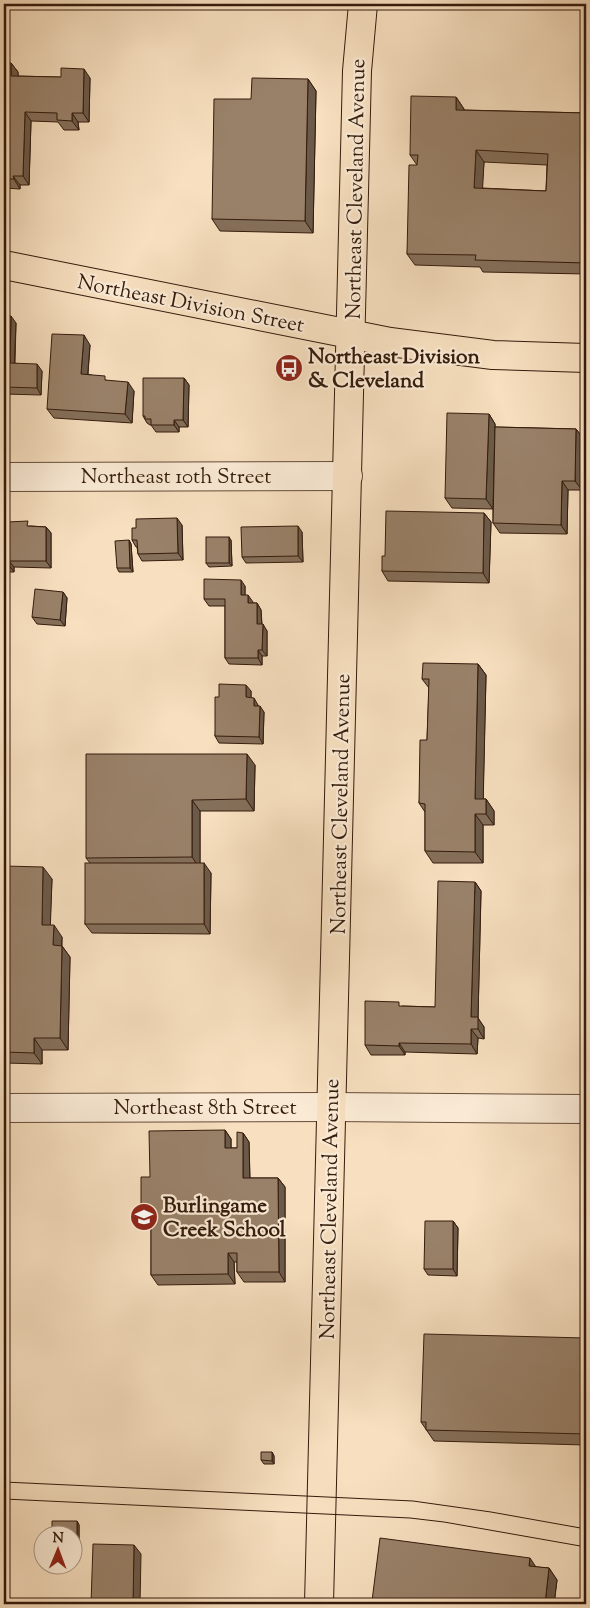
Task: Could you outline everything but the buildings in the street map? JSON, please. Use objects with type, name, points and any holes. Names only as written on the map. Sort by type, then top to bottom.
[{"type":"main road","name":"Northeast Cleveland Avenue","points":[[319,1604],[357,71],[363,4]]},
{"type":"main road","name":"Northeast Division Street","points":[[4,265],[390,342],[493,355],[586,358]]},
{"type":"street","name":"Northeast 10th Street","points":[[4,477],[348,476]]},
{"type":"street","name":"Northeast 8th Street","points":[[4,1108],[332,1107],[586,1110]]},
{"type":"tram line","points":[[4,1482],[413,1501],[491,1512],[586,1529]]},
{"type":"tram line","points":[[4,1499],[410,1518],[444,1522],[586,1547]]},
{"type":"place","name":"Northeast Division & Cleveland","points":[[289,368]]},
{"type":"place","name":"Burlingame Creek School","points":[[144,1217]]}]
